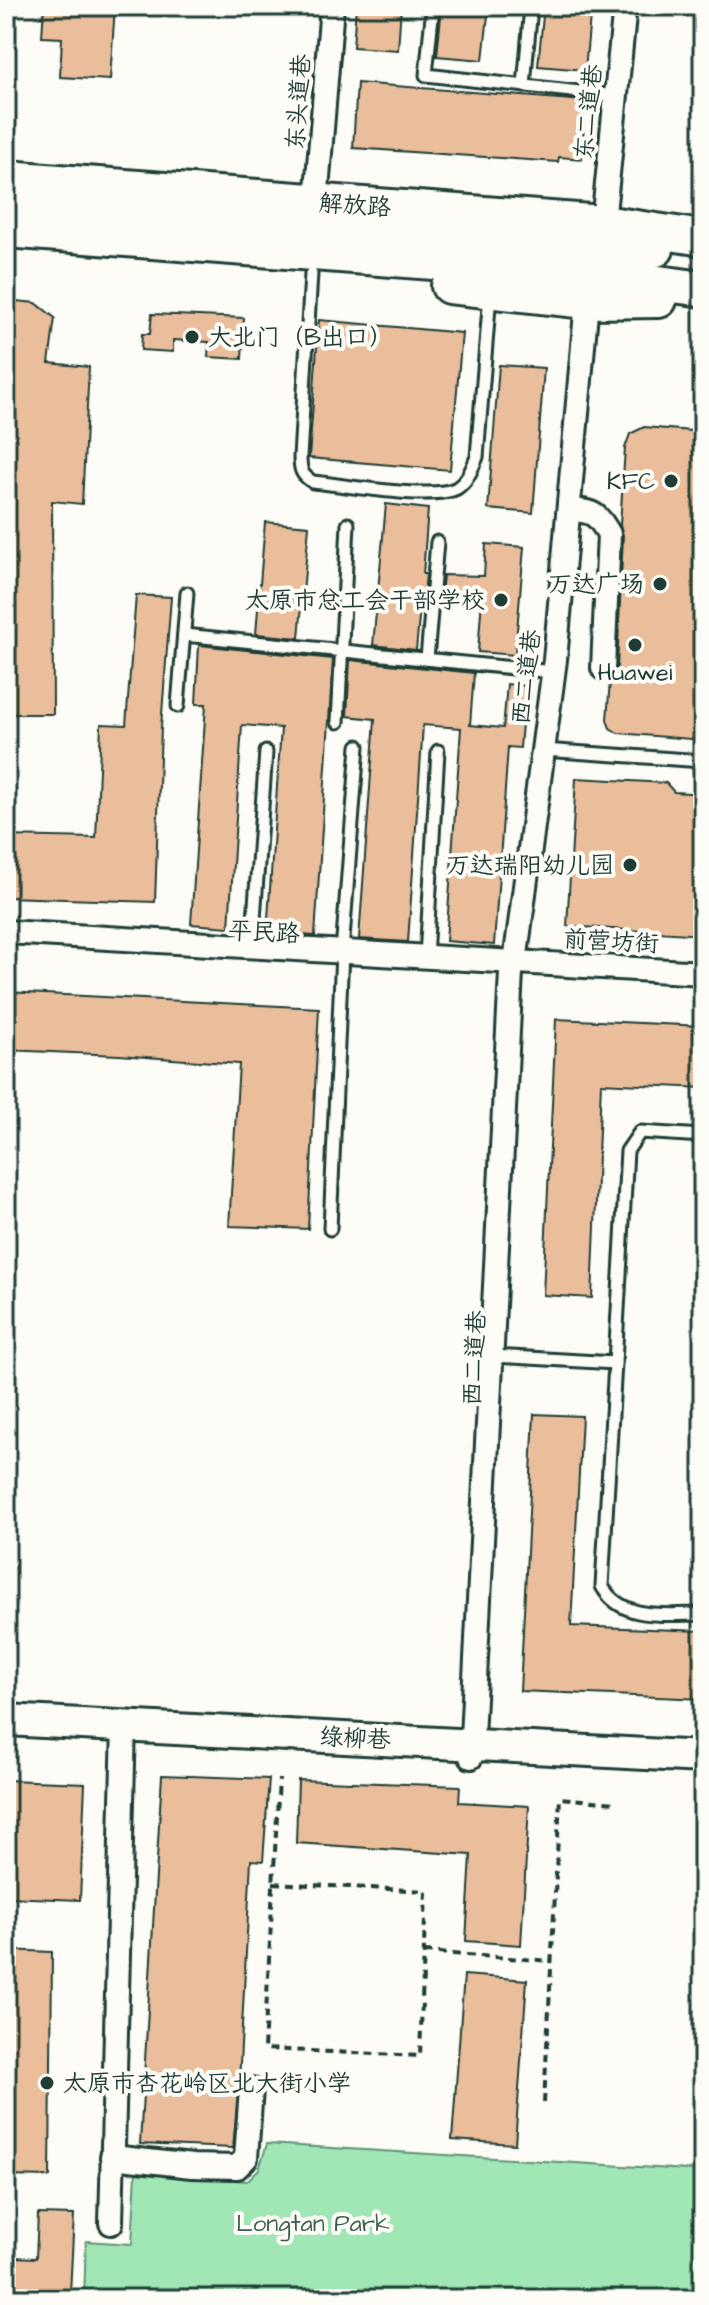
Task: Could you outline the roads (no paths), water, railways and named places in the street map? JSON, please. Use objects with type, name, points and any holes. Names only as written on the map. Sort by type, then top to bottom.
[{"type":"main road","name":"解放路","points":[[6,178],[316,202],[594,254],[703,300]]},
{"type":"main road","name":"解放路","points":[[6,204],[594,254]]},
{"type":"main road","name":"解放路","points":[[6,230],[594,254],[703,238]]},
{"type":"main road","name":"解放路","points":[[6,249],[491,290],[594,254]]},
{"type":"main road","points":[[594,254],[703,250]]},
{"type":"main road","points":[[594,254],[703,289]]},
{"type":"street","name":"东头道巷","points":[[316,202],[332,6]]},
{"type":"street","name":"东二道巷","points":[[611,95],[614,6]]},
{"type":"street","name":"东二道巷","points":[[594,254],[611,95],[625,6]]},
{"type":"street","name":"西二道巷","points":[[474,1751],[515,969],[553,672],[594,254]]},
{"type":"street","points":[[570,510],[585,510],[597,515],[609,534],[603,668]]},
{"type":"street","name":"平民路","points":[[6,932],[515,969]]},
{"type":"street","name":"平民路","points":[[6,944],[252,951]]},
{"type":"street","name":"前营坊街","points":[[515,969],[703,973]]},
{"type":"street","name":"前营坊街","points":[[515,969],[703,982]]},
{"type":"street","name":"绿柳巷","points":[[6,1720],[124,1733],[474,1751],[703,1757]]},
{"type":"street","points":[[111,2223],[124,1733]]},
{"type":"street","name":"绿柳巷","points":[[6,1736],[124,1733]]},
{"type":"street","name":"绿柳巷","points":[[474,1751],[703,1771]]},
{"type":"street","points":[[112,2157],[224,2169],[237,2167],[246,2158],[251,2089]]},
{"type":"lane","points":[[433,6],[426,75],[611,95]]},
{"type":"lane","points":[[524,86],[531,6]]},
{"type":"lane","points":[[311,274],[300,457],[305,477],[313,482],[437,494],[457,488],[469,476],[477,457],[491,290]]},
{"type":"lane","points":[[338,722],[348,524]]},
{"type":"lane","points":[[427,659],[437,542]]},
{"type":"lane","points":[[178,706],[187,593]]},
{"type":"lane","points":[[184,635],[553,672]]},
{"type":"lane","points":[[330,1229],[342,957],[358,746]]},
{"type":"lane","points":[[543,750],[703,761]]},
{"type":"lane","points":[[426,961],[438,751]]},
{"type":"lane","points":[[252,951],[266,752]]},
{"type":"lane","points":[[703,1136],[640,1132],[627,1151],[602,1586],[608,1598],[635,1613],[703,1614]]},
{"type":"lane","points":[[497,1357],[615,1363]]},
{"type":"place","name":"大北门（B出口）","points":[[192,337]]},
{"type":"place","name":"KFC","points":[[671,481]]},
{"type":"place","name":"万达广场","points":[[660,584]]},
{"type":"place","name":"太原市总工会干部学校","points":[[501,600]]},
{"type":"place","name":"Huawei","points":[[635,645]]},
{"type":"place","name":"万达瑞阳幼儿园","points":[[630,865]]},
{"type":"place","name":"太原市杏花岭区北大街小学","points":[[47,2083]]},
{"type":"park label","name":"Longtan Park","points":[[313,2223]]}]
